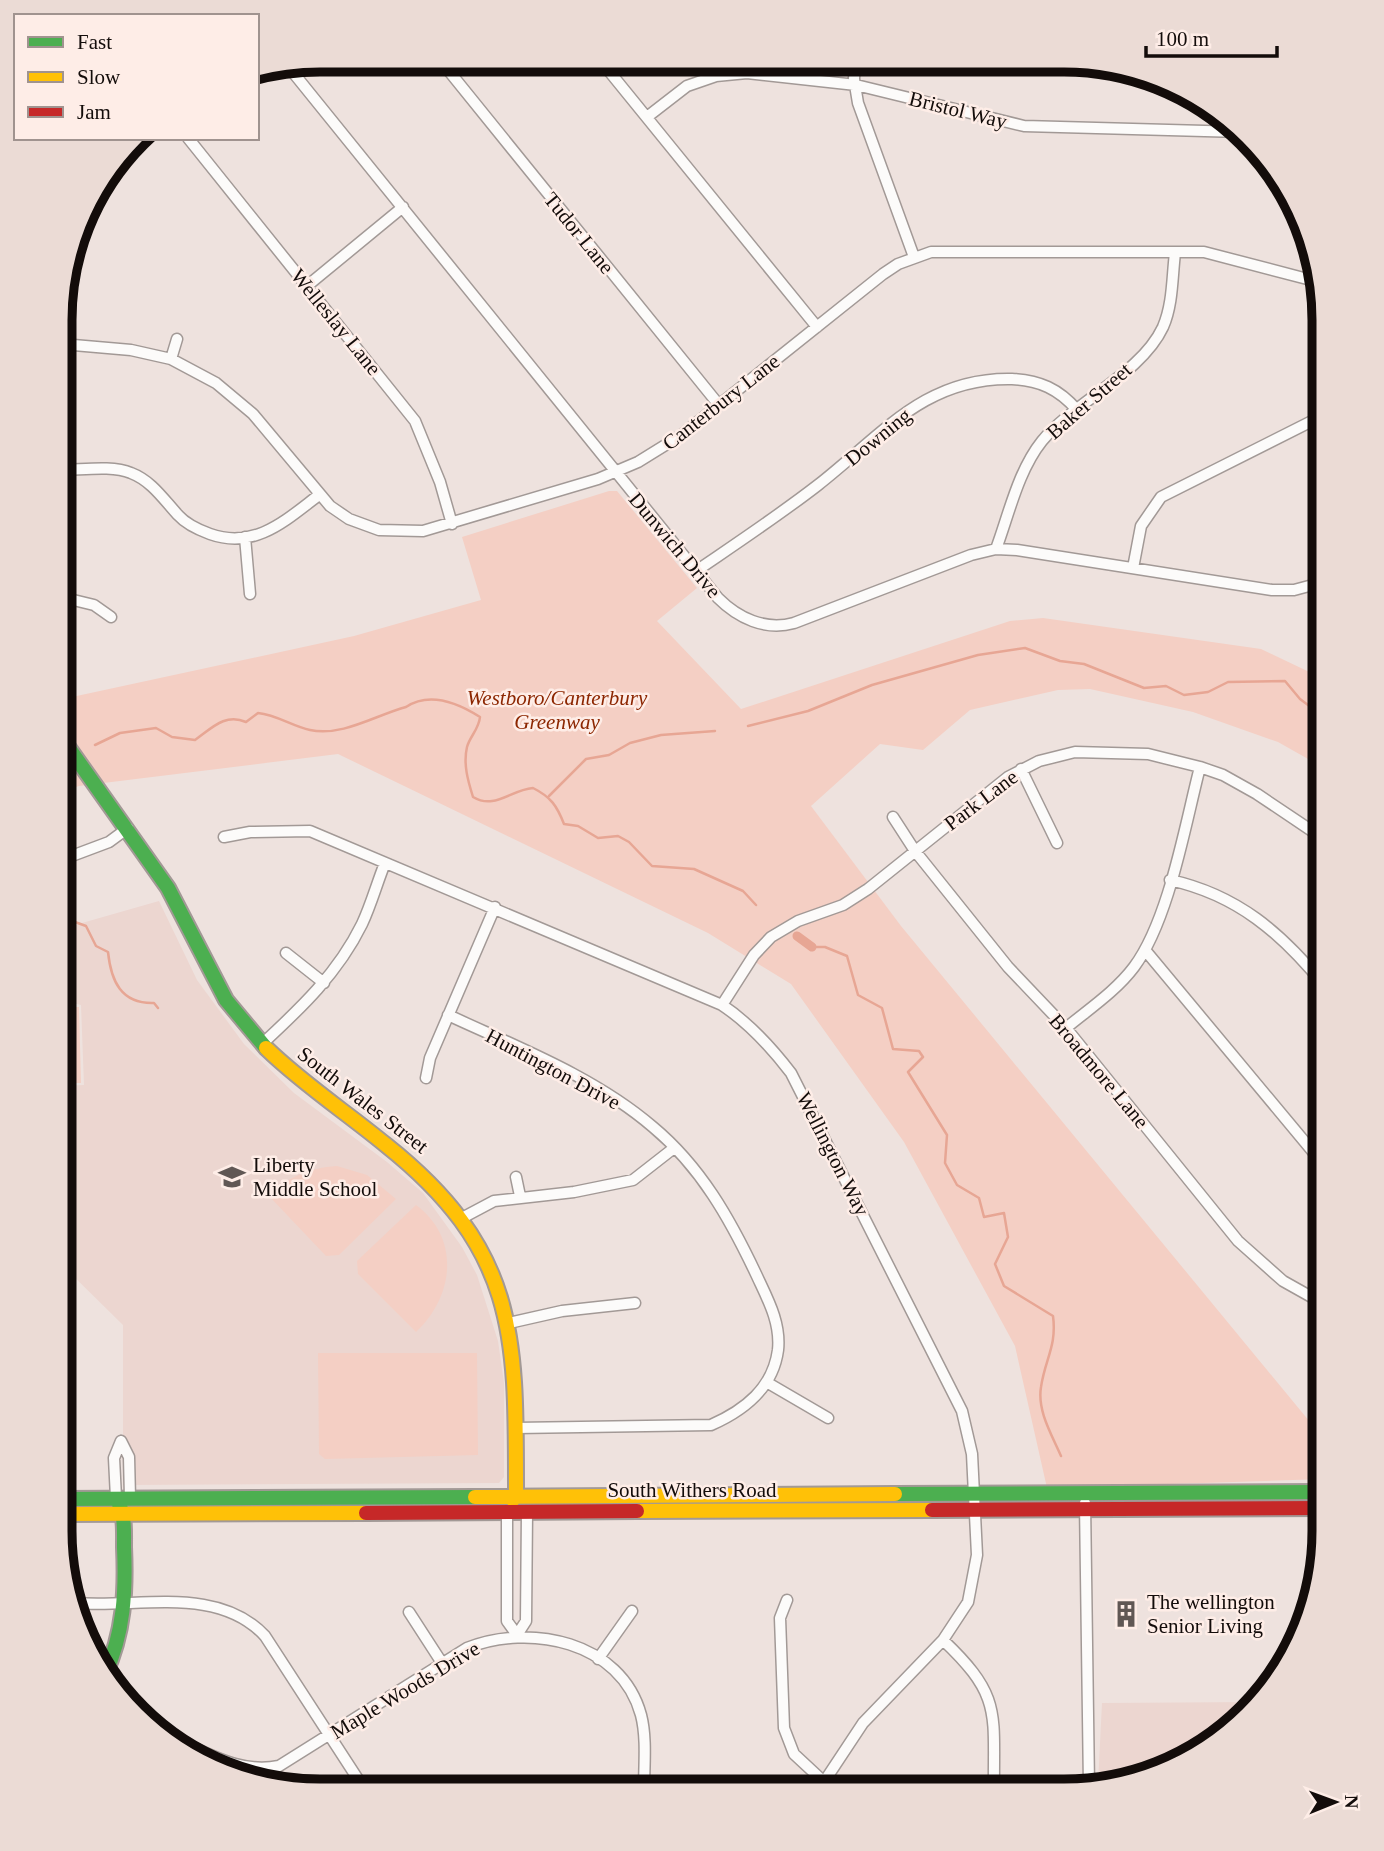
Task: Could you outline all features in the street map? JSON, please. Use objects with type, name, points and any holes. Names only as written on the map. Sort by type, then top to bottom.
[{"type":"main road","name":"South Wales Street","points":[[72,752],[128,828],[170,892],[216,985],[262,1044],[321,1098],[380,1140],[433,1184],[462,1218],[491,1266],[509,1323],[514,1355],[516,1495],[507,1513]]},
{"type":"main road","name":"South Withers Road","points":[[72,1499],[1312,1492]]},
{"type":"main road","points":[[516,1495],[527,1513]]},
{"type":"main road","points":[[109,1662],[118,1642],[124,1604],[123,1498]]},
{"type":"main road","name":"South Withers Road","points":[[72,1514],[1312,1508]]},
{"type":"street","name":"Tudor Lane","points":[[450,72],[719,405]]},
{"type":"street","points":[[610,72],[817,327]]},
{"type":"street","points":[[855,72],[858,103],[914,257]]},
{"type":"street","name":"Dunwich Drive","points":[[294,73],[718,598],[734,611],[761,624],[783,626],[971,555],[996,549],[1272,590],[1294,590],[1312,585]]},
{"type":"street","name":"Bristol Way","points":[[647,117],[687,86],[731,74],[856,85],[1024,126],[1226,132]]},
{"type":"street","name":"Welleslay Lane","points":[[190,140],[415,421],[440,482],[452,524]]},
{"type":"street","points":[[307,286],[403,207]]},
{"type":"street","name":"Canterbury Lane","points":[[72,345],[131,350],[171,359],[216,383],[253,414],[319,495],[349,519],[379,530],[423,531],[615,472],[655,452],[719,405],[883,274],[914,257],[948,250],[1219,254],[1309,279]]},
{"type":"street","name":"Baker Street","points":[[996,549],[1031,458],[1054,428],[1143,354],[1158,336],[1167,315],[1175,253]]},
{"type":"street","points":[[171,359],[177,339]]},
{"type":"street","name":"Downing","points":[[696,571],[783,512],[919,403],[949,387],[989,379],[1036,382],[1059,392],[1077,410]]},
{"type":"street","points":[[1133,568],[1142,526],[1161,497],[1312,421]]},
{"type":"street","points":[[72,470],[130,472],[157,490],[181,518],[201,531],[224,539],[262,534],[281,525],[319,495]]},
{"type":"street","points":[[245,537],[250,594]]},
{"type":"street","points":[[72,600],[94,605],[111,617]]},
{"type":"street","name":"Park Lane","points":[[722,1004],[754,955],[771,937],[798,921],[843,905],[1021,769],[1060,754],[1090,751],[1148,754],[1200,767],[1223,775],[1312,831]]},
{"type":"street","points":[[1066,1028],[1114,989],[1145,950],[1170,880],[1200,767]]},
{"type":"street","points":[[1021,769],[1057,843]]},
{"type":"street","name":"Broadmore Lane","points":[[893,817],[915,850],[1008,967],[1066,1028],[1238,1241],[1283,1281],[1312,1297]]},
{"type":"street","points":[[72,856],[109,842],[128,828]]},
{"type":"street","name":"Wellington Way","points":[[224,837],[250,832],[310,831],[722,1004],[741,1018],[780,1057],[826,1138],[962,1411],[972,1454],[977,1555],[973,1586],[961,1615],[943,1640],[863,1723],[826,1779]]},
{"type":"street","points":[[262,1044],[324,983],[362,923],[385,863]]},
{"type":"street","points":[[1170,880],[1226,898],[1266,923],[1312,971]]},
{"type":"street","points":[[426,1078],[430,1058],[495,907]]},
{"type":"street","points":[[1145,950],[1312,1151]]},
{"type":"street","points":[[286,953],[324,983]]},
{"type":"street","name":"Huntington Drive","points":[[448,1015],[593,1086],[653,1126],[693,1166],[730,1220],[776,1318],[778,1349],[768,1383],[739,1413],[711,1425],[516,1428]]},
{"type":"street","points":[[462,1218],[494,1201],[574,1192],[633,1180],[674,1147]]},
{"type":"street","points":[[516,1177],[520,1196]]},
{"type":"street","points":[[509,1323],[562,1311],[635,1303]]},
{"type":"street","points":[[768,1383],[828,1418]]},
{"type":"street","points":[[1085,1494],[1089,1778]]},
{"type":"street","points":[[507,1513],[507,1621],[517,1635],[526,1620],[527,1513]]},
{"type":"street","points":[[787,1600],[780,1618],[784,1728],[794,1754],[815,1779]]},
{"type":"street","points":[[83,1603],[203,1604],[243,1616],[265,1636],[358,1779]]},
{"type":"street","points":[[598,1659],[632,1611]]},
{"type":"street","points":[[409,1612],[442,1663]]},
{"type":"street","name":"Maple Woods Drive","points":[[252,1770],[279,1766],[442,1663],[484,1641],[517,1635],[554,1639],[598,1659],[619,1678],[637,1703],[643,1727],[644,1779]]},
{"type":"street","points":[[943,1640],[981,1680],[991,1703],[994,1779]]},
{"type":"shaded area","name":"Liberty Middle School","points":[[159,901],[197,980],[244,1044],[294,1093],[387,1162],[423,1193],[462,1247],[477,1275],[498,1341],[504,1383],[504,1477],[499,1483],[123,1485],[123,1325],[72,1275],[72,1086],[84,1085],[81,1005],[72,1003],[72,926]]},
{"type":"shaded area","points":[[1245,1702],[1215,1728],[1174,1754],[1128,1771],[1098,1777],[1102,1703]]},
{"type":"green space","name":"Westboro/Canterbury Greenway","points":[[609,491],[617,491],[697,588],[657,621],[741,709],[1010,621],[1043,618],[1261,649],[1312,673],[1312,761],[1278,742],[1193,712],[1090,689],[1058,690],[970,710],[923,750],[880,744],[811,806],[901,926],[1312,1424],[1312,1479],[1047,1488],[1015,1346],[904,1142],[791,984],[708,933],[338,754],[72,788],[72,697],[354,636],[481,600],[462,537]]},
{"type":"green space","points":[[72,1007],[79,1007],[81,1083],[72,1083]]},
{"type":"green space","points":[[337,1166],[367,1175],[396,1199],[339,1255],[326,1256],[269,1196],[300,1174]]},
{"type":"green space","points":[[416,1205],[430,1218],[440,1234],[446,1250],[447,1268],[445,1285],[438,1302],[429,1318],[416,1332],[358,1274],[357,1261]]},
{"type":"green space","points":[[318,1353],[477,1353],[478,1455],[325,1459],[319,1454]]},
{"type":"waterway","points":[[748,726],[808,711],[872,685],[978,655],[1025,648],[1060,661],[1084,664],[1144,688],[1166,686],[1184,695],[1208,692],[1228,682],[1285,681],[1300,699],[1312,708]]},
{"type":"waterway","points":[[95,745],[120,733],[156,728],[172,737],[195,740],[219,723],[232,719],[246,722],[258,713],[310,730],[334,730],[359,724],[415,702],[434,699],[453,703],[480,717],[466,753],[473,797],[496,800],[533,788],[553,803],[564,824],[578,826],[598,838],[618,836],[629,842],[652,866],[694,869],[743,891],[756,905]]},
{"type":"waterway","points":[[549,796],[586,759],[609,755],[630,743],[661,735],[715,731]]},
{"type":"waterway","points":[[72,924],[86,926],[96,946],[108,952],[115,981],[126,995],[133,1000],[154,1003],[158,1008]]},
{"type":"waterway","points":[[797,936],[812,947]]},
{"type":"waterway","points":[[812,947],[825,947],[847,956],[858,995],[882,1008],[893,1049],[919,1051],[923,1057],[908,1072],[947,1135],[945,1163],[957,1185],[979,1198],[984,1217],[1004,1213],[1008,1237],[995,1264],[1004,1286],[1053,1316],[1053,1336],[1040,1396],[1046,1423],[1061,1456]]},
{"type":"traffic: fast","points":[[72,753],[168,888],[226,1000],[266,1048]]},
{"type":"traffic: fast","points":[[895,1494],[1312,1492]]},
{"type":"traffic: fast","points":[[72,1499],[475,1497]]},
{"type":"traffic: fast","points":[[110,1662],[120,1627],[124,1596],[124,1525],[119,1504]]},
{"type":"traffic: slow","points":[[266,1048],[430,1184],[462,1222],[486,1261],[501,1301],[510,1343],[516,1439],[516,1495],[513,1500]]},
{"type":"traffic: slow","points":[[475,1497],[895,1494]]},
{"type":"traffic: slow","points":[[637,1511],[932,1510]]},
{"type":"traffic: slow","points":[[72,1514],[366,1513]]},
{"type":"traffic: jam","points":[[932,1510],[1312,1508]]},
{"type":"traffic: jam","points":[[366,1513],[637,1511]]},
{"type":"place","name":"Liberty Middle School","points":[[232,1177]]},
{"type":"place","name":"The wellington Senior Living","points":[[1126,1614]]}]
